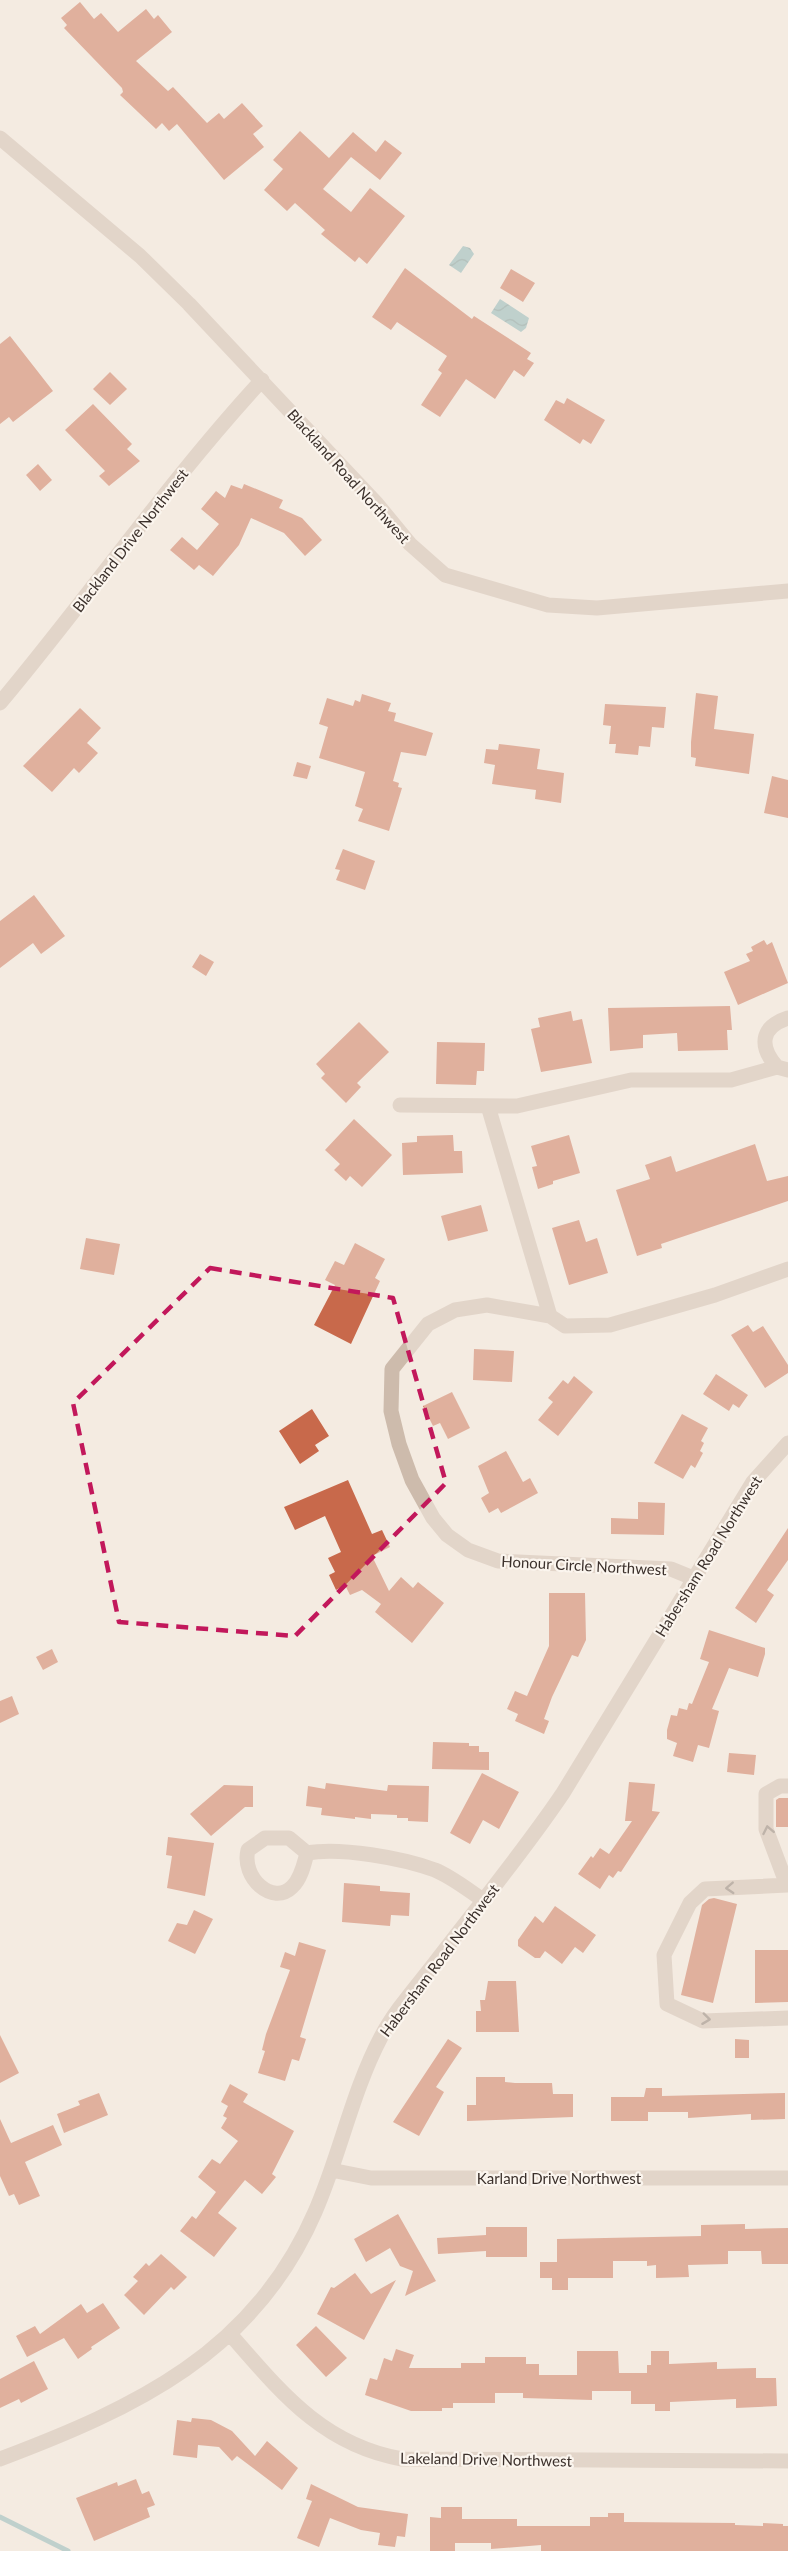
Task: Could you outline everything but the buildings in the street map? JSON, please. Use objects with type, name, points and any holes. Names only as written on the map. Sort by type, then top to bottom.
[{"type":"street","name":"Blackland Road Northwest","points":[[0,138],[140,256],[262,380],[377,504],[410,544],[445,575],[548,605],[597,608],[788,591]]},
{"type":"street","name":"Blackland Drive Northwest","points":[[0,703],[49,644],[130,536],[262,380]]},
{"type":"street","points":[[783,1069],[766,1055],[764,1039],[772,1025],[788,1018]]},
{"type":"street","points":[[400,1105],[517,1106],[631,1080],[731,1080],[783,1069]]},
{"type":"street","points":[[488,1106],[550,1316]]},
{"type":"street","name":"Honour Circle Northwest","points":[[693,1578],[671,1569],[498,1561],[468,1550],[447,1535],[433,1518],[412,1480],[399,1444],[391,1411],[392,1369],[428,1324],[455,1310],[487,1305],[550,1316],[566,1326],[610,1325],[716,1295],[788,1269]]},
{"type":"street","name":"Habersham Road Northwest","points":[[0,2459],[124,2408],[153,2392],[182,2374],[230,2334],[266,2295],[292,2255],[315,2213],[381,2036],[483,1900],[531,1841],[563,1793],[753,1482],[788,1443]]},
{"type":"street","points":[[788,1786],[780,1786],[766,1794],[766,1829],[787,1885],[705,1889],[690,1903],[664,1955],[667,2004],[703,2021],[788,2018]]},
{"type":"street","points":[[307,1853],[327,1849],[370,1855],[436,1870],[483,1900]]},
{"type":"street","name":"Karland Drive Northwest","points":[[331,2170],[370,2178],[788,2178]]},
{"type":"street","name":"Lakeland Drive Northwest","points":[[230,2334],[274,2386],[324,2429],[343,2441],[383,2456],[402,2459],[530,2461],[788,2461]]},
{"type":"highlighted area","points":[[210,1268],[393,1298],[446,1483],[295,1636],[119,1622],[73,1403]]},
{"type":"water","points":[[463,246],[470,248],[474,254],[461,273],[449,265]]},
{"type":"water","points":[[500,299],[529,318],[526,328],[521,332],[491,313]]},
{"type":"waterway","points":[[0,2517],[68,2551]]}]
